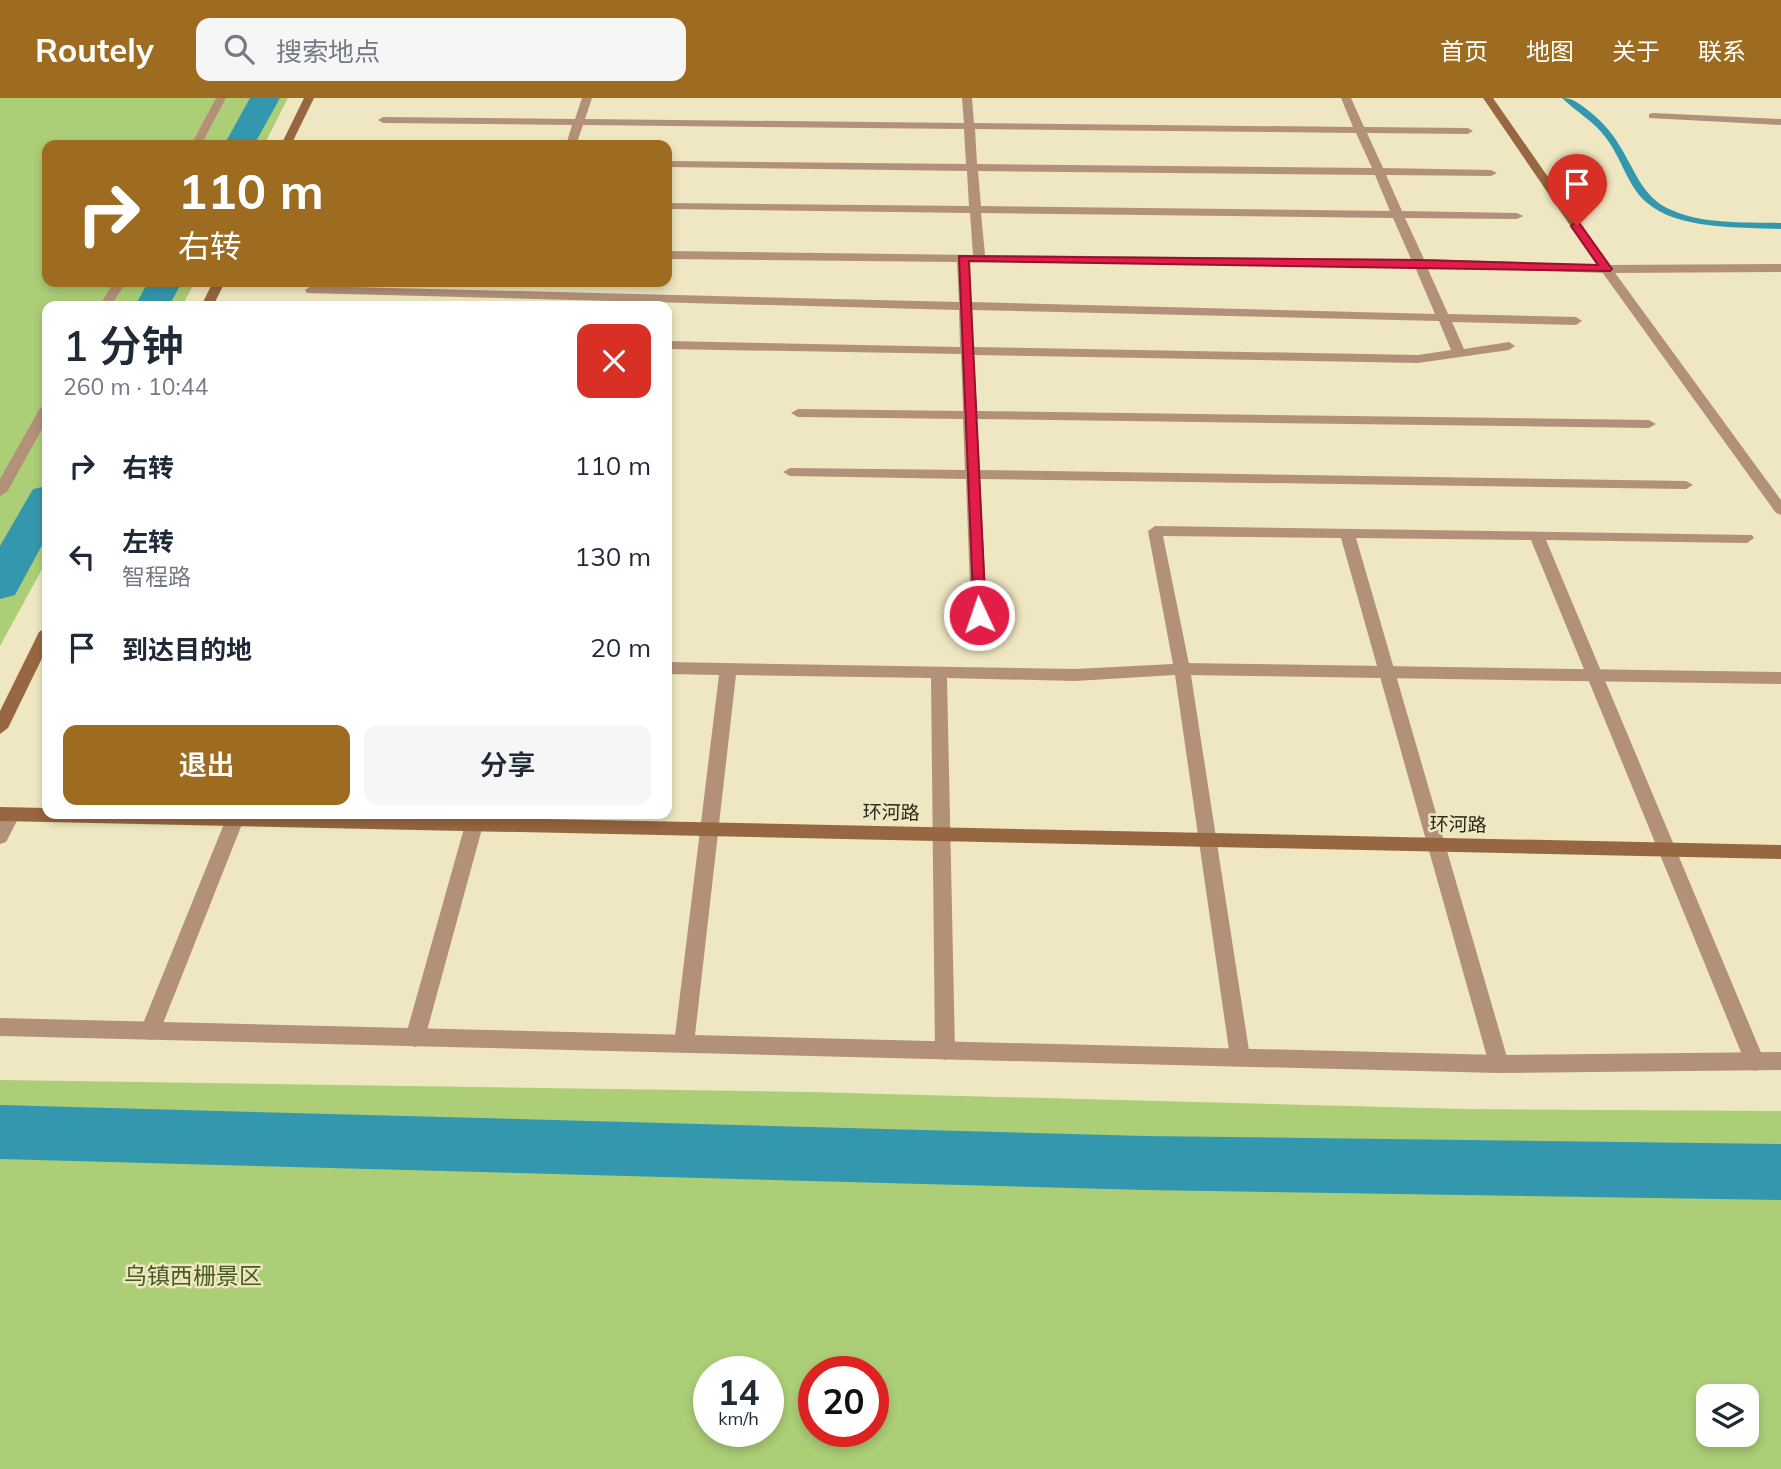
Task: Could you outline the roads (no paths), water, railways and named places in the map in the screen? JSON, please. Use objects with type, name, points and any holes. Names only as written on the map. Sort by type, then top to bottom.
[{"type":"street","points":[[200,140],[221,98]]},
{"type":"street","points":[[288,140],[309,98]]},
{"type":"street","points":[[573,140],[587,98]]},
{"type":"street","points":[[968,98],[979,258]]},
{"type":"street","points":[[1346,98],[1459,353]]},
{"type":"street","points":[[1488,98],[1606,269],[1781,510]]},
{"type":"street","points":[[1653,116],[1781,122]]},
{"type":"street","points":[[383,120],[1468,131]]},
{"type":"street","points":[[672,163],[1491,173]]},
{"type":"street","points":[[672,206],[1517,216]]},
{"type":"street","points":[[672,255],[1420,263],[1606,269],[1781,268]]},
{"type":"street","points":[[963,258],[979,615]]},
{"type":"street","points":[[311,290],[1576,320]]},
{"type":"street","points":[[672,345],[1418,359],[1509,346]]},
{"type":"street","points":[[798,413],[1648,424]]},
{"type":"street","points":[[0,492],[42,417]]},
{"type":"street","points":[[790,472],[1686,485]]},
{"type":"street","points":[[1240,1058],[1182,669],[1155,531],[1747,538]]},
{"type":"street","points":[[1347,534],[1499,1064]]},
{"type":"street","points":[[1537,536],[1755,1062]]},
{"type":"street","points":[[0,728],[41,658]]},
{"type":"street","points":[[672,668],[1075,675],[1182,669],[1781,678]]},
{"type":"street","points":[[684,1044],[728,669]]},
{"type":"street","points":[[939,673],[945,1051]]},
{"type":"street","points":[[0,837],[6,815]]},
{"type":"street","name":"环河路","points":[[6,815],[42,815]]},
{"type":"street","points":[[150,1031],[235,819]]},
{"type":"street","points":[[415,1038],[476,819]]},
{"type":"street","name":"环河路","points":[[476,819],[709,830],[1781,852]]},
{"type":"street","points":[[0,1027],[1499,1064],[1781,1061]]},
{"type":"waterway","points":[[242,140],[265,98]]},
{"type":"waterway","points":[[1566,98],[1606,131],[1640,189],[1650,201],[1662,209],[1713,222],[1781,226]]},
{"type":"waterway","points":[[155,301],[162,287]]},
{"type":"waterway","points":[[0,585],[42,507]]},
{"type":"waterway","points":[[0,1132],[1145,1163],[1781,1172]]},
{"type":"park label","name":"乌镇西栅景区","points":[[193,1276]]}]
